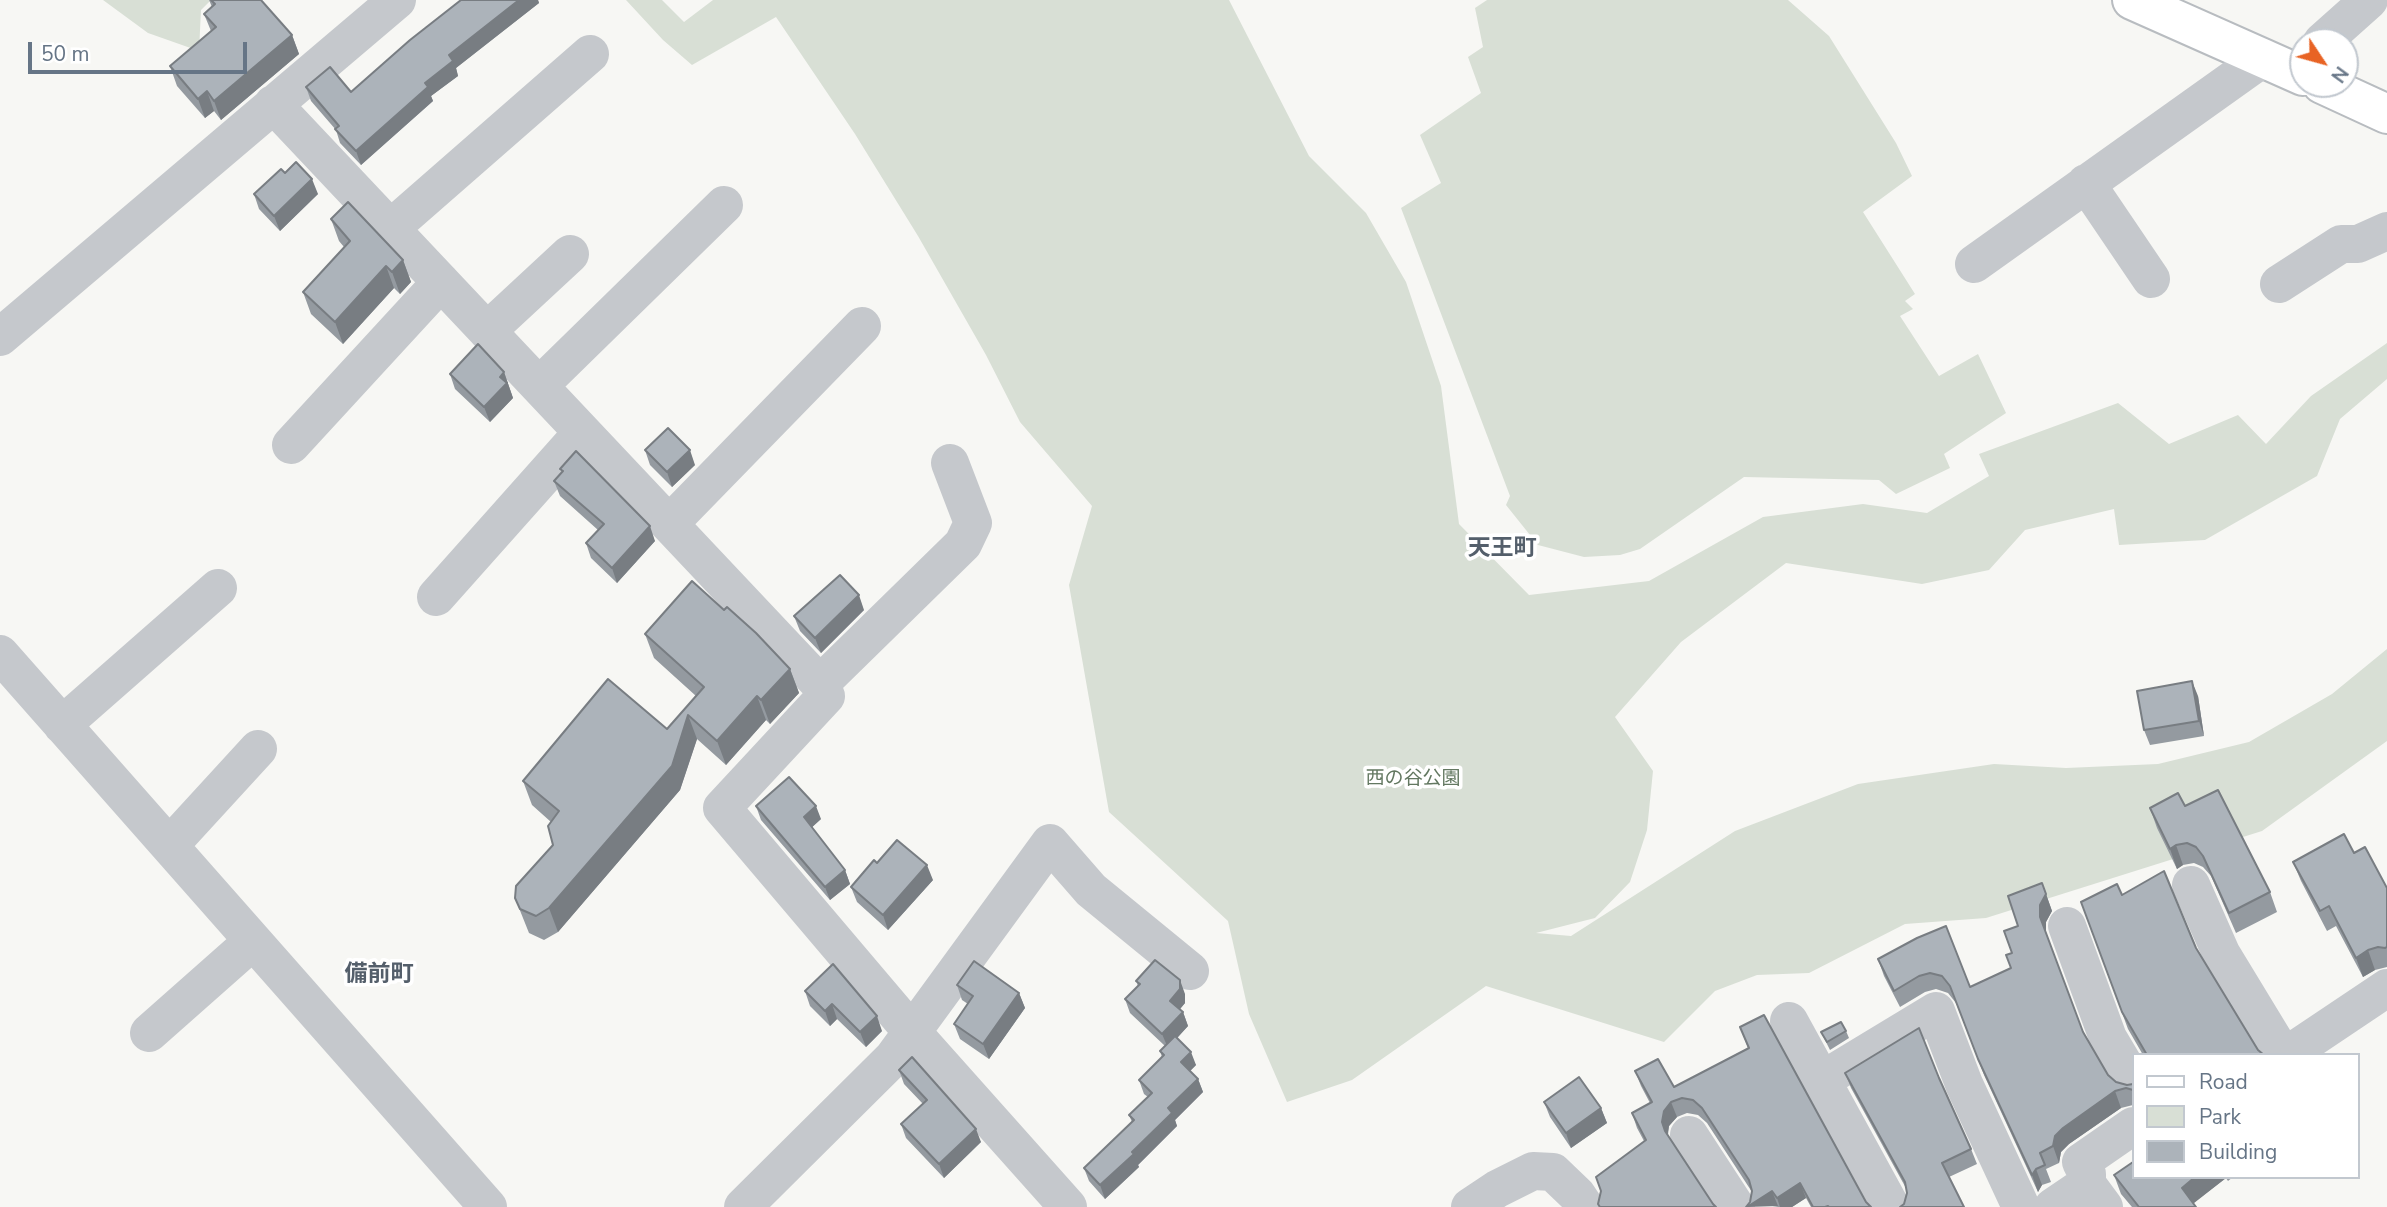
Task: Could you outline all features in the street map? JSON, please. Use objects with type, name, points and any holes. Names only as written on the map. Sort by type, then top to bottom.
[{"type":"main road","points":[[2132,0],[2289,67]]},
{"type":"main road","points":[[2354,98],[2387,114]]},
{"type":"street","points":[[0,337],[397,0]]},
{"type":"street","points":[[2338,28],[2369,0]]},
{"type":"street","points":[[391,228],[590,54]]},
{"type":"street","points":[[1974,264],[2086,183],[2289,74]]},
{"type":"street","points":[[274,104],[820,684],[827,696],[722,808],[912,1032],[1068,1207]]},
{"type":"street","points":[[2086,183],[2151,279]]},
{"type":"street","points":[[540,385],[724,205]]},
{"type":"street","points":[[2279,284],[2341,244],[2358,244],[2387,231]]},
{"type":"street","points":[[487,331],[570,254]]},
{"type":"street","points":[[291,446],[441,282]]},
{"type":"street","points":[[670,523],[862,326]]},
{"type":"street","points":[[436,597],[582,433]]},
{"type":"street","points":[[820,684],[963,544],[973,523],[950,463]]},
{"type":"street","points":[[62,725],[218,588]]},
{"type":"street","points":[[0,654],[488,1207]]},
{"type":"street","points":[[170,845],[258,749]]},
{"type":"street","points":[[743,1207],[894,1058],[1049,843],[1091,890],[1191,971]]},
{"type":"street","points":[[2190,885],[2221,953],[2284,1053]]},
{"type":"street","points":[[2067,926],[2108,1038],[2132,1078]]},
{"type":"street","points":[[149,1033],[253,941]]},
{"type":"street","points":[[2288,1053],[2387,988]]},
{"type":"street","points":[[1822,1080],[1936,1011],[1964,1084],[2021,1207]]},
{"type":"street","points":[[1789,1021],[1891,1207]]},
{"type":"street","points":[[2053,1207],[2096,1196],[2081,1162],[2132,1127]]},
{"type":"street","points":[[1689,1135],[1736,1207]]},
{"type":"street","points":[[1470,1207],[1497,1189],[1534,1171],[1553,1172],[1577,1195],[1585,1207]]},
{"type":"green space","points":[[103,0],[211,0],[201,10],[199,51],[148,33]]},
{"type":"green space","name":"西の谷公園","points":[[626,0],[662,0],[684,22],[713,0],[1229,0],[1309,156],[1366,213],[1406,282],[1441,386],[1459,524],[1529,595],[1649,581],[1763,517],[1863,504],[1927,513],[1989,476],[1979,454],[2118,403],[2169,444],[2238,415],[2266,444],[2311,396],[2387,343],[2387,379],[2340,419],[2317,476],[2205,540],[2119,545],[2114,509],[2025,530],[1989,570],[1922,584],[1786,563],[1681,642],[1615,717],[1653,771],[1647,830],[1630,882],[1595,918],[1536,933],[1571,936],[1735,831],[1858,784],[1994,764],[2066,768],[2158,764],[2249,742],[2332,694],[2387,649],[2387,741],[2262,831],[1986,918],[1905,924],[1809,973],[1757,975],[1715,991],[1664,1042],[1486,986],[1352,1080],[1287,1102],[1249,1014],[1228,921],[1109,812],[1069,585],[1092,506],[1020,422],[986,355],[918,236],[855,134],[776,17],[692,65],[663,40]]},
{"type":"green space","points":[[1487,0],[1788,0],[1829,36],[1896,143],[1912,176],[1863,212],[1915,294],[1905,301],[1913,309],[1900,316],[1939,376],[1978,354],[2006,413],[1944,454],[1950,468],[1896,494],[1879,480],[1744,477],[1640,549],[1620,555],[1584,557],[1538,545],[1506,505],[1510,496],[1401,208],[1441,183],[1420,135],[1481,93],[1468,57],[1483,47],[1475,8]]},
{"type":"building","points":[[211,0],[261,0],[292,35],[214,101],[207,91],[198,99],[170,66],[216,27],[204,14],[215,4]]},
{"type":"building","points":[[461,0],[519,0],[449,55],[453,61],[425,83],[428,87],[356,151],[335,129],[339,126],[306,87],[330,67],[351,92]]},
{"type":"building","points":[[296,162],[312,179],[274,216],[254,194],[281,169],[285,173]]},
{"type":"building","points":[[348,202],[403,260],[392,272],[386,266],[335,322],[303,292],[350,241],[331,219]]},
{"type":"building","points":[[478,344],[504,372],[500,377],[507,383],[484,407],[450,374]]},
{"type":"building","points":[[668,428],[690,450],[667,472],[645,450]]},
{"type":"building","points":[[576,451],[650,526],[612,568],[586,543],[604,524],[554,481],[563,471],[560,469]]},
{"type":"building","points":[[840,575],[859,595],[815,638],[794,616]]},
{"type":"building","points":[[692,581],[724,610],[727,607],[756,633],[790,669],[761,700],[757,696],[717,741],[688,715],[672,766],[549,908],[536,916],[520,909],[515,898],[516,886],[553,845],[548,826],[559,811],[523,781],[608,679],[667,729],[704,687],[645,634]]},
{"type":"building","points":[[2192,681],[2199,721],[2144,730],[2137,691]]},
{"type":"building","points":[[789,777],[816,806],[804,817],[845,870],[825,887],[756,806]]},
{"type":"building","points":[[2218,790],[2270,892],[2229,913],[2203,856],[2196,847],[2187,843],[2170,849],[2150,808],[2178,793],[2185,806]]},
{"type":"building","points":[[2344,834],[2354,853],[2365,847],[2387,888],[2387,947],[2368,950],[2356,958],[2329,906],[2320,911],[2293,862]]},
{"type":"building","points":[[897,840],[927,865],[883,915],[851,887],[874,860],[877,863]]},
{"type":"building","points":[[2164,871],[2196,948],[2262,1053],[2146,1053],[2122,1012],[2081,902],[2117,884],[2122,895]]},
{"type":"building","points":[[2042,883],[2046,894],[2040,905],[2040,917],[2083,1032],[2108,1075],[2116,1082],[2132,1084],[2132,1090],[2126,1088],[2115,1091],[2063,1128],[2055,1136],[2053,1146],[2040,1153],[2045,1165],[2036,1169],[2032,1175],[1978,1059],[1950,986],[1942,976],[1930,973],[1919,976],[1894,991],[1878,959],[1946,926],[1970,987],[2011,968],[2006,955],[2012,953],[2004,931],[2018,926],[2008,896]]},
{"type":"building","points":[[1155,960],[1180,980],[1180,989],[1170,1001],[1183,1012],[1162,1034],[1125,999],[1140,984],[1136,981]]},
{"type":"building","points":[[974,961],[1019,993],[983,1044],[954,1024],[973,996],[957,985]]},
{"type":"building","points":[[833,964],[877,1016],[860,1032],[832,1004],[825,1011],[805,991]]},
{"type":"building","points":[[1764,1015],[1871,1207],[1813,1207],[1800,1183],[1777,1198],[1772,1191],[1746,1207],[1752,1191],[1749,1180],[1702,1108],[1693,1100],[1682,1098],[1671,1102],[1664,1111],[1662,1122],[1665,1131],[1716,1207],[1600,1207],[1598,1204],[1601,1191],[1596,1177],[1646,1140],[1632,1113],[1652,1102],[1635,1071],[1658,1059],[1674,1087],[1749,1048],[1740,1027]]},
{"type":"building","points":[[1841,1022],[1846,1031],[1827,1042],[1821,1032]]},
{"type":"building","points":[[1919,1028],[1971,1149],[1942,1163],[1964,1207],[1900,1207],[1904,1204],[1907,1193],[1905,1182],[1845,1073]]},
{"type":"building","points":[[1175,1036],[1191,1052],[1181,1062],[1198,1079],[1168,1108],[1172,1113],[1132,1152],[1134,1154],[1100,1185],[1084,1168],[1134,1120],[1129,1115],[1152,1093],[1139,1080],[1164,1055],[1160,1051]]},
{"type":"building","points":[[912,1057],[976,1129],[939,1164],[901,1124],[927,1100],[899,1070]]},
{"type":"building","points":[[1579,1077],[1601,1108],[1566,1133],[1544,1102]]},
{"type":"building","points":[[2132,1163],[2132,1179],[2193,1179],[2182,1188],[2196,1207],[2139,1207],[2114,1175]]},
{"type":"district","name":"天王町","points":[[1502,549]]},
{"type":"district","name":"備前町","points":[[379,975]]}]
